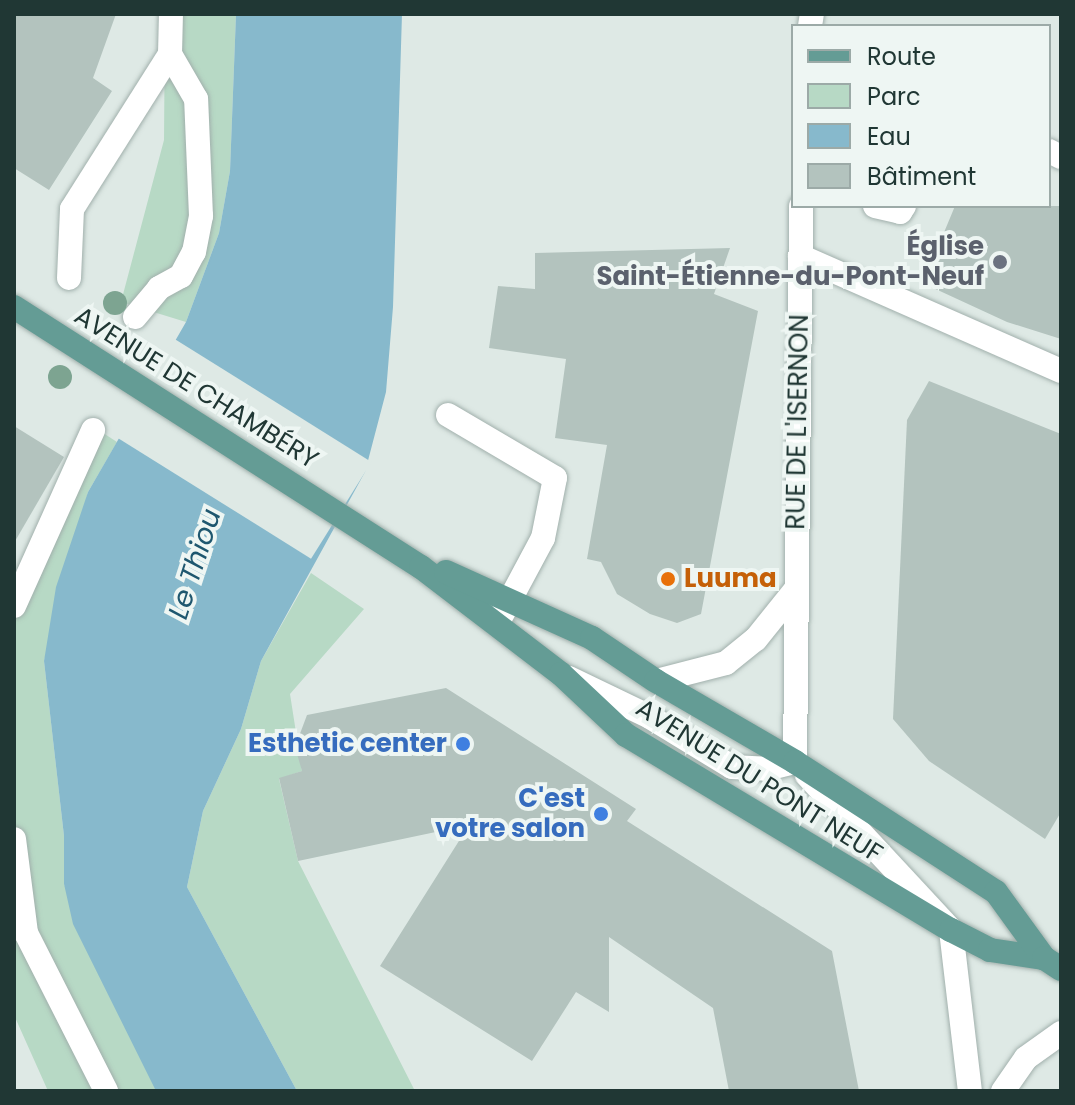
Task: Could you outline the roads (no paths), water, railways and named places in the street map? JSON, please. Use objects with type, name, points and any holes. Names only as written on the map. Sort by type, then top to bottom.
[{"type":"main road","name":"AVENUE DE CHAMBÉRY","points":[[14,307],[349,517]]},
{"type":"main road","name":"AVENUE DU PONT NEUF","points":[[349,517],[561,674],[626,735],[951,930],[990,950],[1052,964]]},
{"type":"main road","name":"AVENUE DU PONT NEUF","points":[[396,549],[592,638],[656,681],[795,762],[996,892],[1052,964]]},
{"type":"street","points":[[69,278],[72,209],[170,54],[171,14]]},
{"type":"street","points":[[135,317],[159,288],[181,276],[194,252],[201,216],[196,99],[170,54]]},
{"type":"street","name":"RUE DE L'ISERNON","points":[[795,762],[801,208]]},
{"type":"street","points":[[883,208],[900,212],[903,208]]},
{"type":"street","points":[[800,256],[1061,371]]},
{"type":"street","points":[[448,415],[555,478],[543,538],[497,624]]},
{"type":"street","points":[[14,606],[93,430]]},
{"type":"street","points":[[656,681],[726,663],[756,639],[796,589]]},
{"type":"street","points":[[561,674],[650,717],[732,767],[766,769],[795,762]]},
{"type":"street","name":"AVENUE DU PONT NEUF","points":[[795,762],[951,930]]},
{"type":"street","points":[[14,839],[26,933],[106,1091]]},
{"type":"street","points":[[951,930],[970,1091]]},
{"type":"street","points":[[1003,1091],[1026,1058],[1061,1033]]},
{"type":"water","name":"Le Thiou","points":[[236,14],[402,14],[393,307],[386,392],[365,472],[261,661],[241,729],[203,811],[187,887],[297,1091],[156,1091],[73,924],[64,884],[64,836],[44,661],[56,587],[88,492],[186,322],[219,233],[230,171]]},
{"type":"place","name":"Église Saint-Étienne-du-Pont-Neuf","points":[[1000,262]]},
{"type":"place","name":"Luuma","points":[[668,579]]},
{"type":"place","name":"Esthetic center","points":[[463,744]]},
{"type":"place","name":"C'est votre salon","points":[[601,814]]}]
